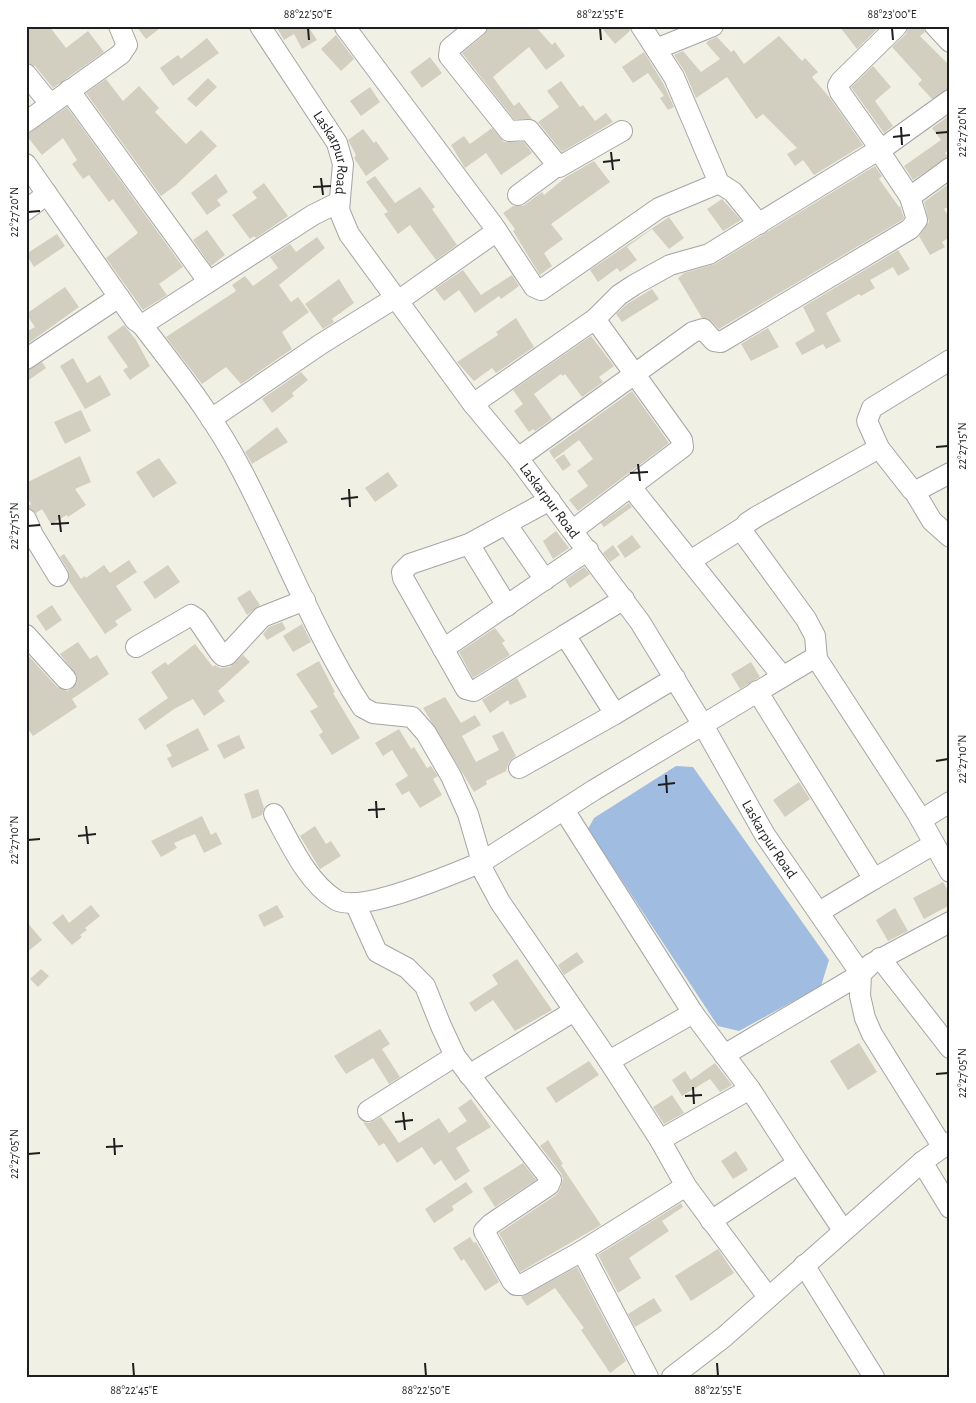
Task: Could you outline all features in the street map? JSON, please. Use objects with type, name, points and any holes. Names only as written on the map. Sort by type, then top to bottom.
[{"type":"street","points":[[26,122],[125,50],[126,42],[119,26]]},
{"type":"street","name":"Laskarpur Road","points":[[260,26],[337,143],[343,164],[338,202],[339,210],[349,234],[473,404],[518,458],[624,599],[675,678],[765,835],[861,974]]},
{"type":"street","points":[[477,26],[450,48],[449,56],[508,130],[512,132],[529,130],[557,166]]},
{"type":"street","points":[[641,26],[674,77],[720,183],[733,192],[759,224]]},
{"type":"street","points":[[656,49],[713,26]]},
{"type":"street","points":[[518,458],[698,330],[703,329],[714,341],[721,342],[910,229],[917,220],[910,197],[878,150],[876,143],[840,92],[838,86],[840,81],[897,26]]},
{"type":"street","points":[[936,26],[950,42]]},
{"type":"street","points":[[345,27],[497,231],[534,287],[541,290],[659,208],[720,183]]},
{"type":"street","points":[[26,74],[50,104]]},
{"type":"street","points":[[69,90],[208,281]]},
{"type":"street","points":[[473,404],[595,319],[619,295],[670,265],[694,260],[709,254],[878,150],[950,100]]},
{"type":"street","points":[[518,195],[557,166],[564,166],[622,132]]},
{"type":"street","points":[[26,164],[119,297],[196,394],[242,470],[323,639],[362,707],[373,714],[412,717],[426,733],[466,808],[481,862],[500,902],[609,1061],[660,1140],[686,1186],[768,1298]]},
{"type":"street","points":[[910,197],[950,168]]},
{"type":"street","points":[[26,210],[47,194]]},
{"type":"street","points":[[142,325],[313,215],[338,202]]},
{"type":"street","points":[[211,419],[326,340],[397,300],[497,231]]},
{"type":"street","points":[[26,359],[119,297]]},
{"type":"street","points":[[573,530],[681,450],[683,443],[595,319]]},
{"type":"street","points":[[950,360],[872,408],[867,421],[878,448],[914,491],[932,521],[950,537]]},
{"type":"street","points":[[690,561],[778,504],[878,448]]},
{"type":"street","points":[[914,491],[950,473]]},
{"type":"street","points":[[630,487],[782,676]]},
{"type":"street","points":[[550,500],[469,544],[410,564],[402,572],[403,578],[464,686],[474,691],[624,599]]},
{"type":"street","points":[[26,519],[33,535],[58,576]]},
{"type":"street","points":[[507,525],[544,580]]},
{"type":"street","points":[[744,527],[744,536],[812,629],[817,648],[817,659],[920,820],[950,872]]},
{"type":"street","points":[[469,544],[507,606]]},
{"type":"street","points":[[443,649],[588,550]]},
{"type":"street","points":[[136,646],[191,615],[197,619],[220,653],[226,655],[262,618],[305,600]]},
{"type":"street","points":[[565,634],[615,714]]},
{"type":"street","points":[[26,635],[66,679]]},
{"type":"street","points":[[274,814],[300,859],[319,886],[338,901],[355,903],[410,890],[481,862],[756,691],[817,659]]},
{"type":"street","points":[[519,768],[675,678]]},
{"type":"street","points":[[756,691],[874,878]]},
{"type":"street","points":[[920,820],[950,802]]},
{"type":"street","points":[[564,810],[693,1013],[750,1089],[844,1230]]},
{"type":"street","points":[[819,912],[934,844]]},
{"type":"street","points":[[355,903],[377,952],[407,968],[426,986],[440,1026],[455,1056],[551,1180],[545,1188],[485,1228],[484,1234],[516,1285],[521,1285],[582,1252],[686,1186]]},
{"type":"street","points":[[724,1055],[861,974],[880,958],[950,922]]},
{"type":"street","points":[[880,958],[950,1048]]},
{"type":"street","points":[[672,1377],[724,1337],[922,1162],[946,1144],[872,1034],[861,1007],[861,974]]},
{"type":"street","points":[[469,1075],[574,1011]]},
{"type":"street","points":[[609,1061],[693,1013]]},
{"type":"street","points":[[368,1111],[455,1056]]},
{"type":"street","points":[[660,1140],[750,1089]]},
{"type":"street","points":[[922,1162],[950,1208]]},
{"type":"street","points":[[710,1221],[798,1163]]},
{"type":"street","points":[[582,1252],[648,1377]]},
{"type":"street","points":[[804,1265],[874,1377]]},
{"type":"water","points":[[676,766],[693,767],[829,960],[821,986],[739,1031],[718,1026],[588,829],[594,818]]},
{"type":"building","points":[[26,26],[49,26],[66,48],[88,31],[104,52],[53,88],[35,66],[26,62]]},
{"type":"building","points":[[136,26],[163,26],[146,39]]},
{"type":"building","points":[[276,26],[308,26],[317,40],[302,49],[294,34],[284,40]]},
{"type":"building","points":[[489,26],[535,26],[552,45],[555,42],[565,56],[546,70],[529,47],[493,77],[514,106],[519,102],[532,119],[514,119],[462,53],[484,35]]},
{"type":"building","points":[[600,26],[629,26],[630,31],[615,44]]},
{"type":"building","points":[[839,26],[880,26],[857,49]]},
{"type":"building","points":[[909,26],[923,26],[925,32],[920,36],[950,66],[950,88],[932,99],[918,84],[922,80],[892,47],[906,34]]},
{"type":"building","points":[[336,35],[354,59],[341,71],[321,49]]},
{"type":"building","points":[[779,36],[802,61],[805,58],[818,72],[812,77],[830,98],[863,145],[814,175],[803,160],[795,166],[787,154],[797,148],[763,114],[756,119],[727,77],[696,98],[685,72],[674,55],[683,51],[701,72],[720,59],[706,43],[708,41],[717,37],[731,52],[734,50],[744,64]]},
{"type":"building","points":[[207,38],[219,53],[173,86],[160,68],[178,55],[181,59]]},
{"type":"building","points":[[644,52],[663,83],[674,107],[668,110],[660,98],[664,96],[648,73],[633,83],[622,67]]},
{"type":"building","points":[[430,57],[442,73],[422,88],[410,72]]},
{"type":"building","points":[[873,66],[891,87],[875,101],[893,126],[884,133],[851,87]]},
{"type":"building","points":[[208,78],[217,87],[196,107],[187,99]]},
{"type":"building","points":[[106,79],[123,101],[139,86],[159,108],[155,112],[186,144],[201,130],[217,146],[176,185],[161,196],[86,93]]},
{"type":"building","points":[[561,81],[580,107],[583,105],[595,121],[606,113],[613,122],[562,152],[538,122],[559,107],[547,91]]},
{"type":"building","points":[[370,87],[380,102],[361,116],[350,101]]},
{"type":"building","points":[[67,107],[183,267],[159,284],[167,295],[143,310],[106,258],[138,233],[113,199],[109,202],[89,175],[83,179],[72,164],[77,160],[63,138],[42,155],[26,135]]},
{"type":"building","points":[[950,115],[950,152],[948,150],[945,153],[948,157],[913,180],[904,166],[941,140],[932,128]]},
{"type":"building","points":[[492,128],[504,142],[524,142],[532,153],[501,175],[486,153],[465,168],[451,145],[464,136],[470,144]]},
{"type":"building","points":[[363,129],[374,143],[376,141],[389,159],[366,176],[354,158],[356,155],[348,140]]},
{"type":"building","points":[[594,161],[610,182],[551,224],[563,239],[544,253],[552,266],[540,275],[513,231],[515,229],[503,213],[513,206],[523,206],[542,192],[544,195],[566,177]]},
{"type":"building","points":[[875,166],[882,176],[879,179],[900,206],[904,218],[902,220],[719,329],[711,321],[702,318],[678,278],[684,273],[715,264]]},
{"type":"building","points":[[216,174],[228,192],[217,200],[221,205],[207,215],[191,193]]},
{"type":"building","points":[[375,176],[395,203],[420,187],[435,207],[432,209],[457,245],[436,260],[410,225],[398,234],[384,214],[388,212],[366,182]]},
{"type":"building","points":[[264,183],[288,216],[256,238],[254,236],[250,239],[232,215],[257,198],[252,192]]},
{"type":"building","points":[[950,183],[950,206],[944,209],[950,219],[950,237],[942,242],[945,247],[930,255],[919,236],[929,222],[924,202]]},
{"type":"building","points":[[722,199],[741,220],[723,231],[707,209]]},
{"type":"building","points":[[669,217],[684,238],[669,249],[652,229],[627,247],[637,260],[620,272],[617,268],[598,282],[590,270]]},
{"type":"building","points":[[207,230],[225,255],[211,266],[193,240]]},
{"type":"building","points":[[57,234],[65,246],[34,267],[26,254]]},
{"type":"building","points":[[317,237],[325,248],[279,285],[291,302],[298,297],[309,312],[282,332],[292,349],[241,384],[226,367],[202,384],[166,337],[236,291],[232,285],[245,276],[253,286],[278,268],[270,257],[290,244],[296,252]]},
{"type":"building","points":[[898,250],[910,269],[898,276],[893,267],[870,280],[875,288],[861,296],[859,294],[826,313],[841,341],[826,349],[823,344],[802,355],[795,343],[815,331],[803,307]]},
{"type":"building","points":[[463,270],[481,295],[512,275],[519,286],[501,299],[499,296],[475,313],[459,290],[444,301],[435,289]]},
{"type":"building","points":[[339,279],[354,303],[332,319],[334,322],[323,329],[305,304]]},
{"type":"building","points":[[65,287],[79,307],[26,345],[26,332],[35,327],[26,314]]},
{"type":"building","points":[[652,289],[659,299],[622,322],[616,314],[627,304]]},
{"type":"building","points":[[516,318],[534,347],[496,373],[492,368],[474,381],[457,362],[498,335],[496,332]]},
{"type":"building","points":[[124,325],[136,340],[150,366],[130,380],[123,370],[128,367],[107,337]]},
{"type":"building","points":[[768,328],[779,347],[751,361],[741,344]]},
{"type":"building","points":[[591,336],[614,366],[599,377],[603,382],[582,397],[565,374],[563,376],[561,374],[534,394],[552,419],[535,431],[533,429],[529,432],[514,411],[523,404],[513,390]]},
{"type":"building","points":[[73,358],[87,383],[100,375],[111,395],[85,409],[60,366]]},
{"type":"building","points":[[42,362],[46,368],[26,382],[26,371]]},
{"type":"building","points":[[301,372],[308,380],[292,393],[294,396],[272,413],[262,399]]},
{"type":"building","points":[[632,391],[669,443],[578,511],[569,500],[588,486],[577,471],[593,459],[579,440],[554,459],[549,451]]},
{"type":"building","points":[[81,410],[91,431],[65,444],[54,422]]},
{"type":"building","points":[[277,427],[288,442],[252,464],[245,452]]},
{"type":"building","points":[[564,454],[571,465],[563,471],[555,460]]},
{"type":"building","points":[[80,456],[91,482],[75,489],[86,505],[68,517],[67,515],[51,524],[42,509],[36,513],[26,507],[31,504],[26,494],[26,483]]},
{"type":"building","points":[[159,458],[177,483],[153,498],[136,472]]},
{"type":"building","points":[[388,472],[398,486],[375,502],[365,488]]},
{"type":"building","points":[[629,503],[632,507],[604,527],[601,523]]},
{"type":"building","points":[[556,531],[569,548],[553,559],[543,541]]},
{"type":"building","points":[[632,535],[641,547],[625,558],[617,546]]},
{"type":"building","points":[[613,545],[620,555],[610,562],[603,553]]},
{"type":"building","points":[[64,554],[81,579],[85,576],[86,578],[104,565],[110,573],[129,560],[137,572],[116,586],[132,610],[115,621],[118,625],[105,634],[69,581],[68,570],[60,557]]},
{"type":"building","points":[[168,565],[180,582],[155,599],[143,582]]},
{"type":"building","points":[[584,567],[590,574],[570,588],[565,580]]},
{"type":"building","points":[[250,590],[260,605],[247,615],[237,598]]},
{"type":"building","points":[[52,605],[62,620],[46,631],[36,616]]},
{"type":"building","points":[[282,622],[286,629],[267,640],[263,634],[269,627]]},
{"type":"building","points":[[302,624],[311,642],[293,652],[283,636]]},
{"type":"building","points":[[495,628],[505,641],[502,643],[510,655],[473,678],[459,652]]},
{"type":"building","points":[[78,642],[90,659],[97,655],[109,674],[72,699],[77,707],[33,736],[26,726],[26,653],[57,687],[68,691],[77,683],[77,676],[60,654]]},
{"type":"building","points":[[195,644],[213,667],[215,665],[220,668],[230,667],[243,655],[250,662],[218,691],[225,701],[204,716],[193,699],[174,709],[145,730],[138,719],[168,698],[151,672],[165,662],[168,665]]},
{"type":"building","points":[[319,661],[335,692],[333,693],[360,738],[332,755],[319,735],[323,732],[310,711],[318,707],[296,674]]},
{"type":"building","points":[[751,662],[760,677],[740,689],[731,674]]},
{"type":"building","points":[[517,678],[527,697],[510,705],[508,700],[490,713],[482,700]]},
{"type":"building","points":[[445,697],[461,723],[475,715],[481,725],[462,736],[476,762],[499,750],[492,736],[503,731],[516,756],[509,762],[506,771],[486,781],[487,784],[474,792],[423,708]]},
{"type":"building","points":[[198,728],[209,750],[172,768],[167,758],[172,756],[166,745]]},
{"type":"building","points":[[399,729],[411,749],[414,747],[427,768],[431,766],[438,776],[433,779],[442,795],[420,808],[409,791],[402,795],[395,784],[408,776],[392,750],[383,756],[375,743]]},
{"type":"building","points":[[239,735],[245,748],[224,759],[217,745]]},
{"type":"building","points":[[799,782],[810,799],[785,817],[773,800]]},
{"type":"building","points":[[258,789],[264,808],[262,815],[252,819],[244,794]]},
{"type":"building","points":[[202,816],[211,835],[216,832],[222,844],[204,853],[195,834],[174,843],[177,848],[161,857],[151,841]]},
{"type":"building","points":[[315,826],[326,844],[331,841],[341,856],[320,869],[300,836]]},
{"type":"building","points":[[943,882],[950,895],[950,905],[924,919],[913,898]]},
{"type":"building","points":[[91,905],[100,916],[85,928],[87,930],[80,935],[82,937],[72,945],[52,923],[63,914],[69,923]]},
{"type":"building","points":[[277,905],[284,917],[264,927],[258,915]]},
{"type":"building","points":[[895,908],[908,931],[888,941],[876,920]]},
{"type":"building","points":[[26,921],[42,940],[26,953]]},
{"type":"building","points":[[577,952],[584,962],[564,975],[558,965]]},
{"type":"building","points":[[517,959],[552,1010],[515,1031],[493,1000],[475,1012],[469,1003],[498,984],[492,975]]},
{"type":"building","points":[[41,969],[49,976],[38,987],[30,979]]},
{"type":"building","points":[[380,1029],[390,1044],[382,1049],[400,1077],[389,1084],[373,1058],[346,1074],[334,1056]]},
{"type":"building","points":[[859,1043],[877,1072],[848,1090],[830,1061]]},
{"type":"building","points":[[589,1061],[599,1075],[556,1103],[546,1088]]},
{"type":"building","points":[[715,1063],[732,1085],[720,1092],[710,1079],[682,1096],[672,1080],[685,1071],[691,1080]]},
{"type":"building","points":[[672,1095],[684,1113],[664,1124],[653,1107]]},
{"type":"building","points":[[471,1099],[491,1127],[456,1148],[470,1171],[455,1181],[441,1160],[434,1165],[422,1147],[397,1163],[384,1143],[379,1146],[363,1122],[369,1123],[381,1117],[399,1143],[439,1118],[449,1133],[467,1121],[458,1108]]},
{"type":"building","points":[[548,1140],[563,1164],[561,1165],[601,1225],[520,1272],[499,1233],[556,1195],[560,1189],[563,1179],[561,1173],[540,1146]]},
{"type":"building","points":[[736,1151],[748,1170],[733,1179],[721,1161]]},
{"type":"building","points":[[523,1163],[536,1180],[495,1207],[483,1188]]},
{"type":"building","points":[[466,1182],[473,1192],[452,1206],[454,1210],[434,1223],[425,1209]]},
{"type":"building","points":[[681,1203],[683,1207],[662,1221],[669,1231],[629,1258],[641,1278],[618,1293],[598,1255]]},
{"type":"building","points":[[470,1237],[474,1243],[476,1242],[499,1282],[485,1291],[464,1259],[461,1261],[453,1248]]},
{"type":"building","points":[[718,1249],[734,1273],[691,1301],[675,1276]]},
{"type":"building","points":[[577,1267],[626,1361],[610,1373],[581,1330],[584,1328],[555,1288],[527,1306],[521,1297]]},
{"type":"building","points":[[654,1298],[662,1311],[635,1327],[628,1314]]}]
